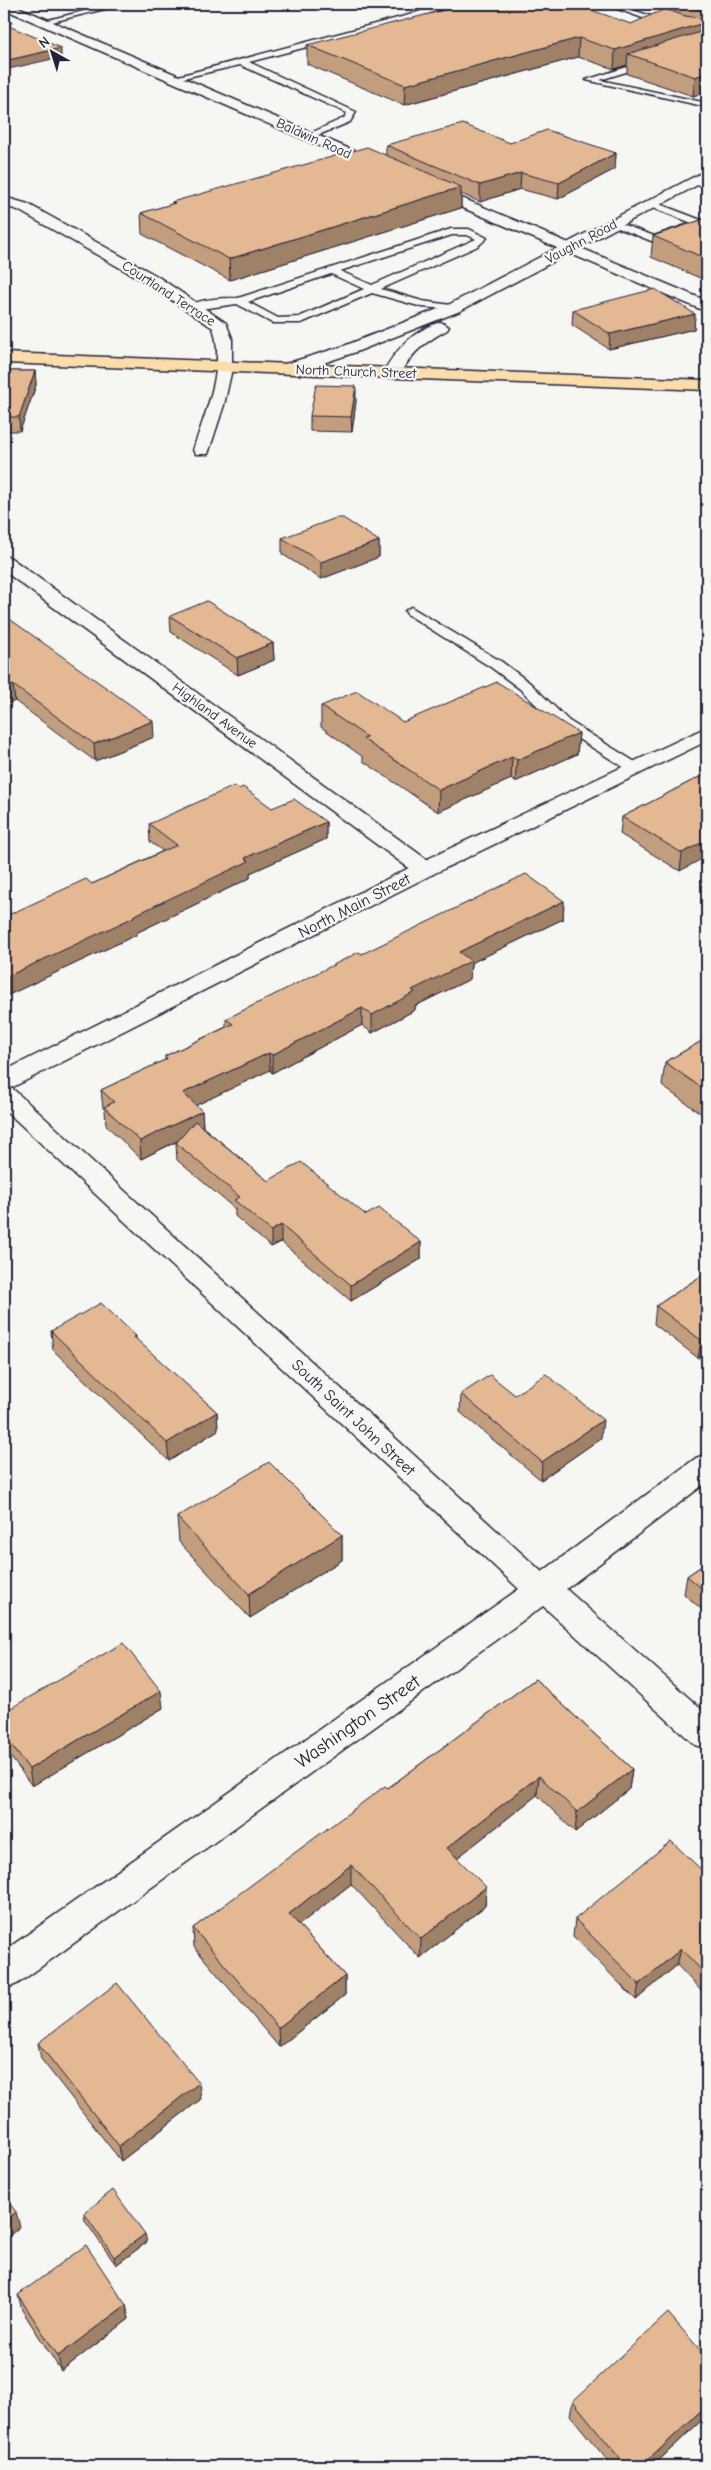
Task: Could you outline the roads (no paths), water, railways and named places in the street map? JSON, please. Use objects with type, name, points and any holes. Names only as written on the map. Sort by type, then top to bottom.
[{"type":"main road","name":"North Church Street","points":[[4,358],[707,385]]},
{"type":"street","name":"Baldwin Road","points":[[4,5],[394,173]]},
{"type":"street","points":[[411,180],[707,307]]},
{"type":"street","name":"Vaughn Road","points":[[288,368],[365,343],[454,308],[651,204],[703,180]]},
{"type":"street","name":"Courtland Terrace","points":[[4,201],[23,207],[143,274],[220,326],[224,333],[220,393],[202,450]]},
{"type":"street","name":"Vaughn Road","points":[[391,373],[398,357],[413,342],[446,325],[454,308]]},
{"type":"street","name":"Highland Avenue","points":[[4,562],[425,869]]},
{"type":"street","name":"North Main Street","points":[[4,1081],[425,869],[707,732]]},
{"type":"street","name":"South Saint John Street","points":[[4,1095],[542,1590],[553,1596],[707,1735]]},
{"type":"street","name":"Washington Street","points":[[4,1972],[542,1590],[707,1466]]},
{"type":"lane","points":[[44,22],[121,4]]},
{"type":"lane","points":[[175,78],[394,22],[449,4]]},
{"type":"lane","points":[[608,4],[704,34],[707,44]]},
{"type":"lane","points":[[662,58],[590,80],[707,105]]},
{"type":"lane","points":[[241,62],[352,112],[347,120],[308,136]]},
{"type":"lane","points":[[651,204],[704,222]]},
{"type":"lane","points":[[613,224],[654,239],[704,222]]},
{"type":"lane","points":[[192,307],[226,300],[239,301],[451,232],[469,232],[482,238],[475,244],[301,320],[291,322],[266,318],[239,301]]},
{"type":"lane","points":[[332,271],[370,290],[428,307],[454,308]]},
{"type":"lane","points":[[411,611],[497,664],[526,686],[564,724],[635,768]]},
{"type":"waterway","points":[[4,28],[11,22]]}]
